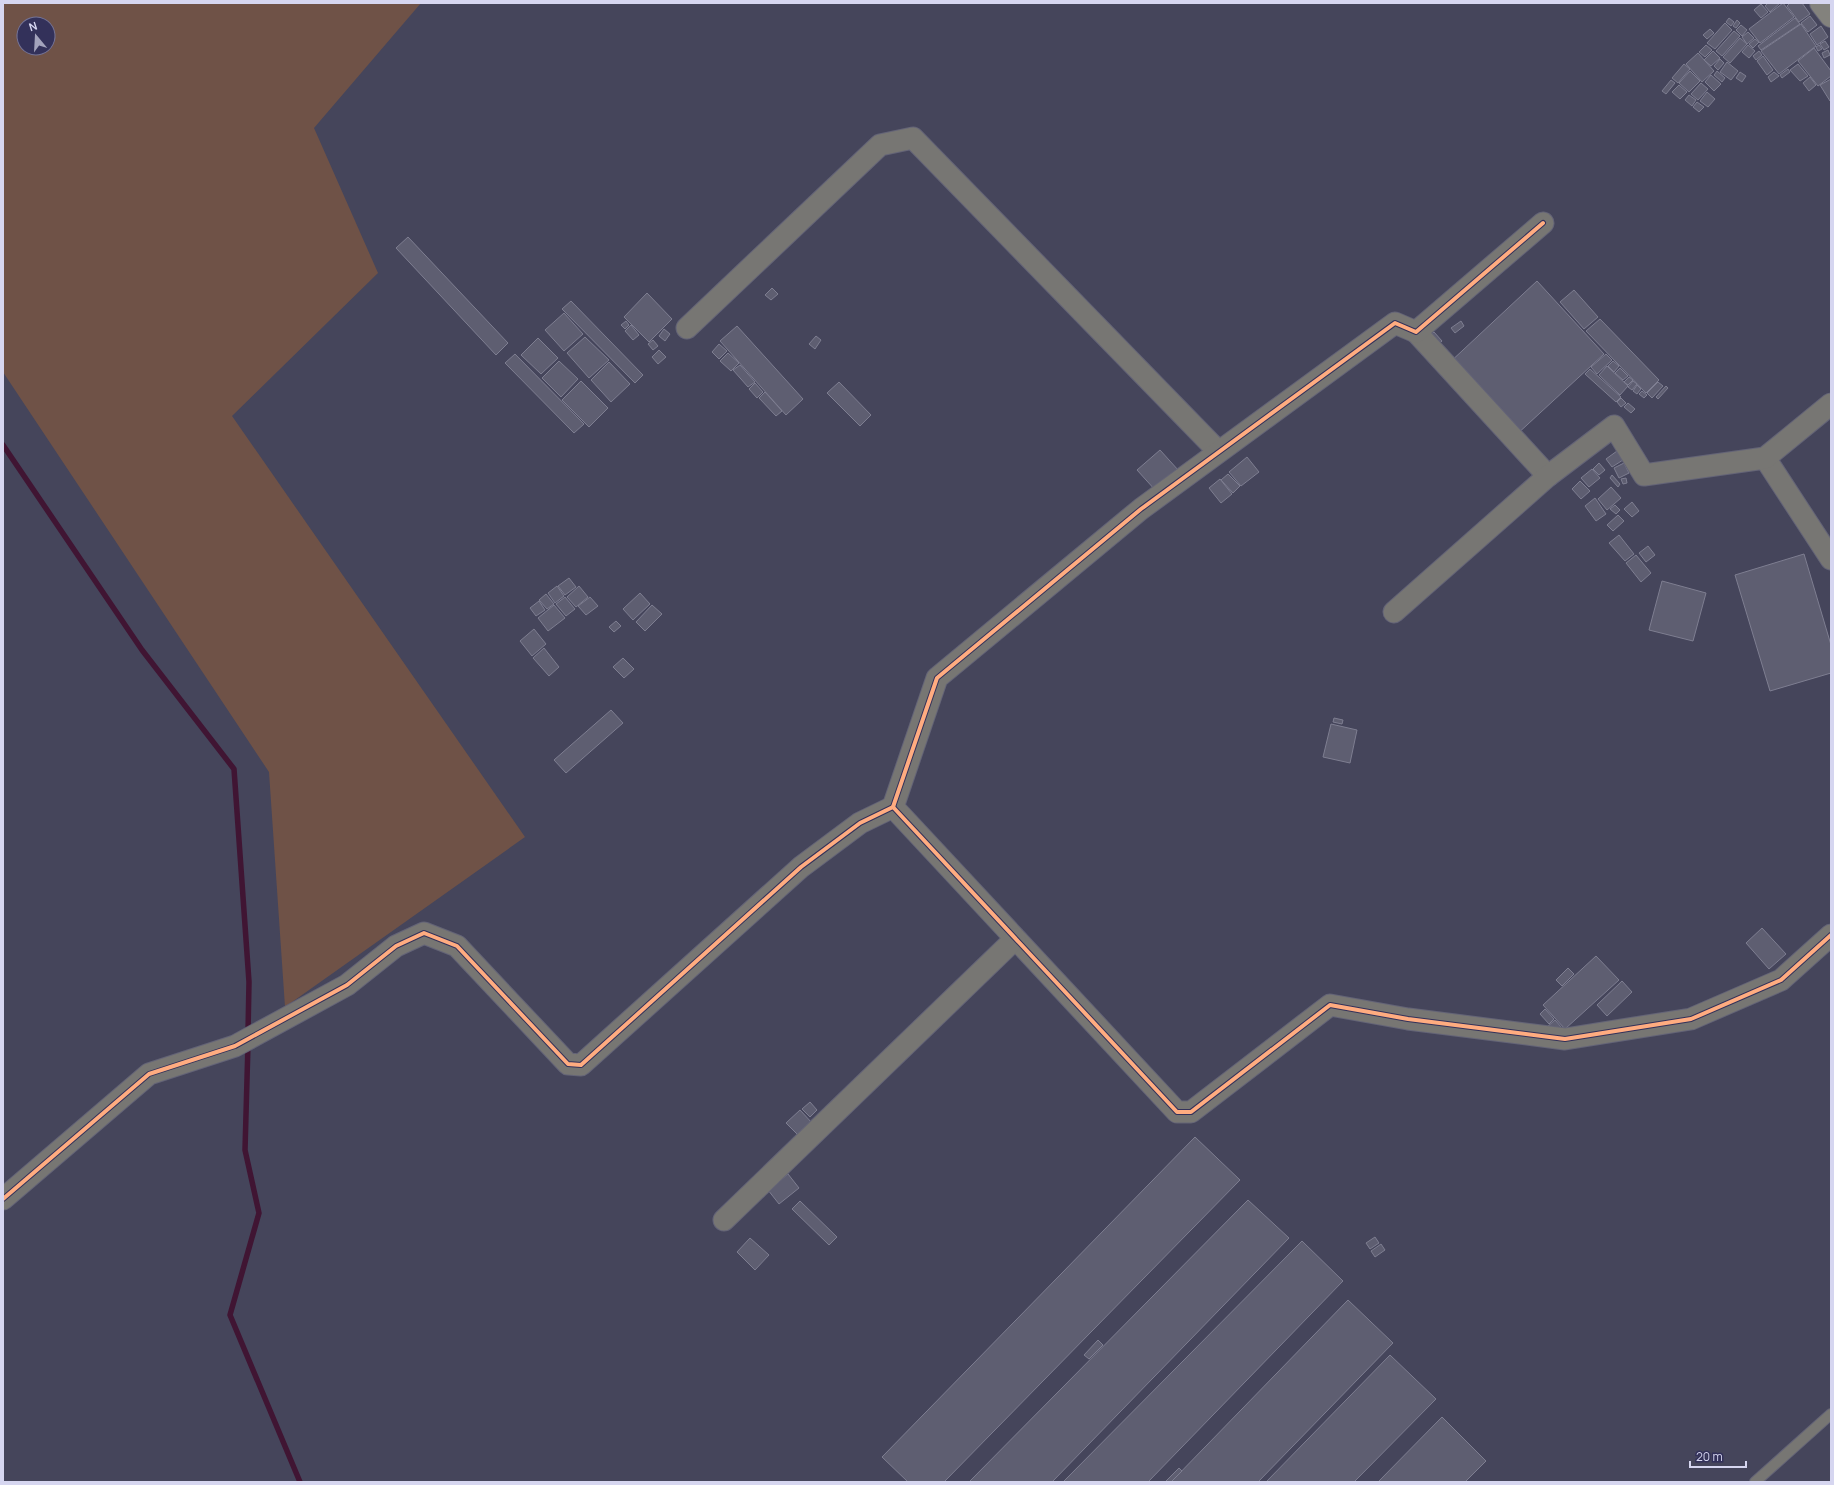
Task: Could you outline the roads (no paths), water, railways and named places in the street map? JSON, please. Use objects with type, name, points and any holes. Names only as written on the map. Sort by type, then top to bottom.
[{"type":"street","points":[[1821,3],[1831,16]]},
{"type":"street","points":[[687,328],[880,145],[913,138],[1218,451]]},
{"type":"street","points":[[1416,332],[1543,223]]},
{"type":"street","points":[[3,1199],[149,1074],[235,1046],[347,985],[396,946],[424,933],[457,946],[568,1064],[581,1065],[801,867],[860,823],[893,807],[937,678],[1141,508],[1395,323],[1416,332],[1548,476]]},
{"type":"street","points":[[1394,612],[1548,476],[1614,426],[1644,475],[1765,458],[1831,404]]},
{"type":"street","points":[[1765,458],[1831,559]]},
{"type":"street","points":[[893,807],[1177,1112],[1191,1112],[1330,1005],[1408,1019],[1565,1039],[1691,1019],[1781,980],[1831,935]]},
{"type":"street","points":[[724,1220],[1015,939]]},
{"type":"lane","points":[[1755,1482],[1831,1414]]},
{"type":"waterway","points":[[3,445],[142,650],[234,769],[249,982],[248,1033]]},
{"type":"waterway","points":[[248,1044],[245,1150],[259,1213],[230,1315],[300,1482]]}]
